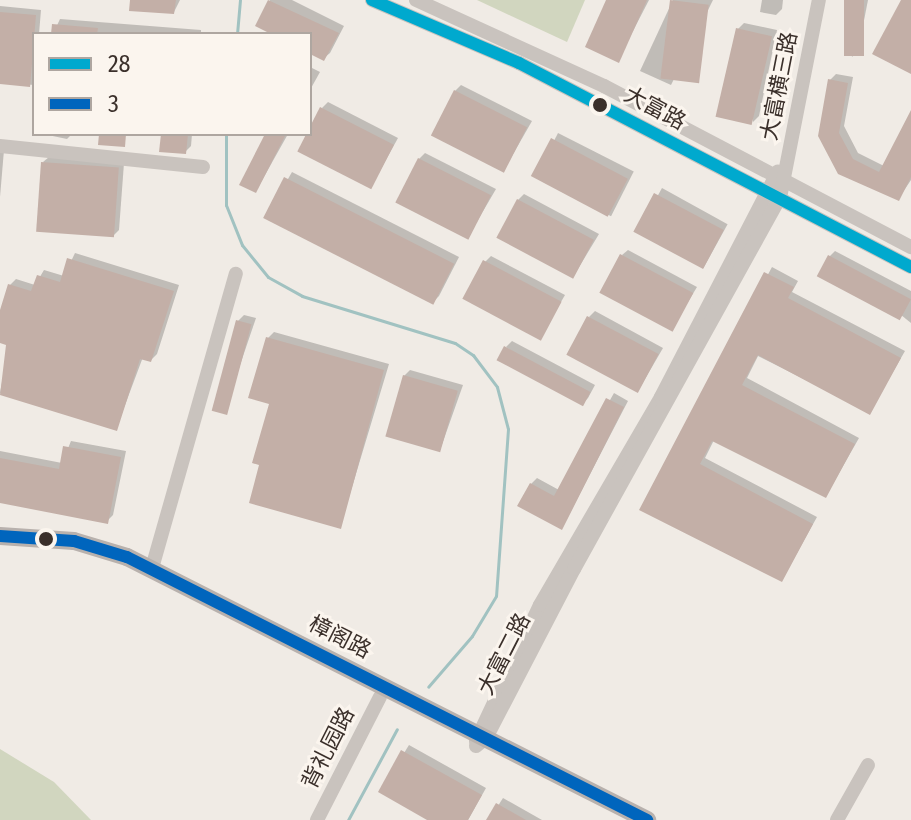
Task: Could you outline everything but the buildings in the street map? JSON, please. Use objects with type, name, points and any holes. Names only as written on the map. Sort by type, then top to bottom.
[{"type":"main road","name":"樟阁路","points":[[0,536],[74,541],[152,568],[479,739],[647,820]]},
{"type":"main road","name":"樟阁路","points":[[0,548],[71,553],[121,567],[380,697],[479,739],[622,820]]},
{"type":"street","name":"大富路","points":[[372,0],[519,63],[911,267]]},
{"type":"street","name":"大富路","points":[[416,0],[604,86],[911,247]]},
{"type":"street","name":"大富横三路","points":[[780,178],[810,0]]},
{"type":"street","name":"大富横三路","points":[[780,178],[819,0]]},
{"type":"street","points":[[0,146],[203,167]]},
{"type":"street","name":"大富二路","points":[[479,739],[775,196],[780,178]]},
{"type":"street","points":[[152,568],[236,274]]},
{"type":"street","name":"背礼园路","points":[[317,820],[380,697]]},
{"type":"street","points":[[837,820],[868,765]]},
{"type":"green space","points":[[477,0],[585,0],[567,42]]},
{"type":"green space","points":[[0,749],[54,782],[91,820],[0,820]]},
{"type":"waterway","points":[[237,32],[240,0]]},
{"type":"waterway","points":[[226,136],[226,205],[242,245],[268,277],[302,296],[455,343],[473,355],[497,387],[508,429],[496,596],[472,636],[428,687]]},
{"type":"waterway","points":[[348,820],[397,729]]},
{"type":"transit line","name":"28","points":[[372,0],[519,63],[911,267]]},
{"type":"transit line","name":"3","points":[[0,536],[74,541],[127,557],[647,820]]}]
